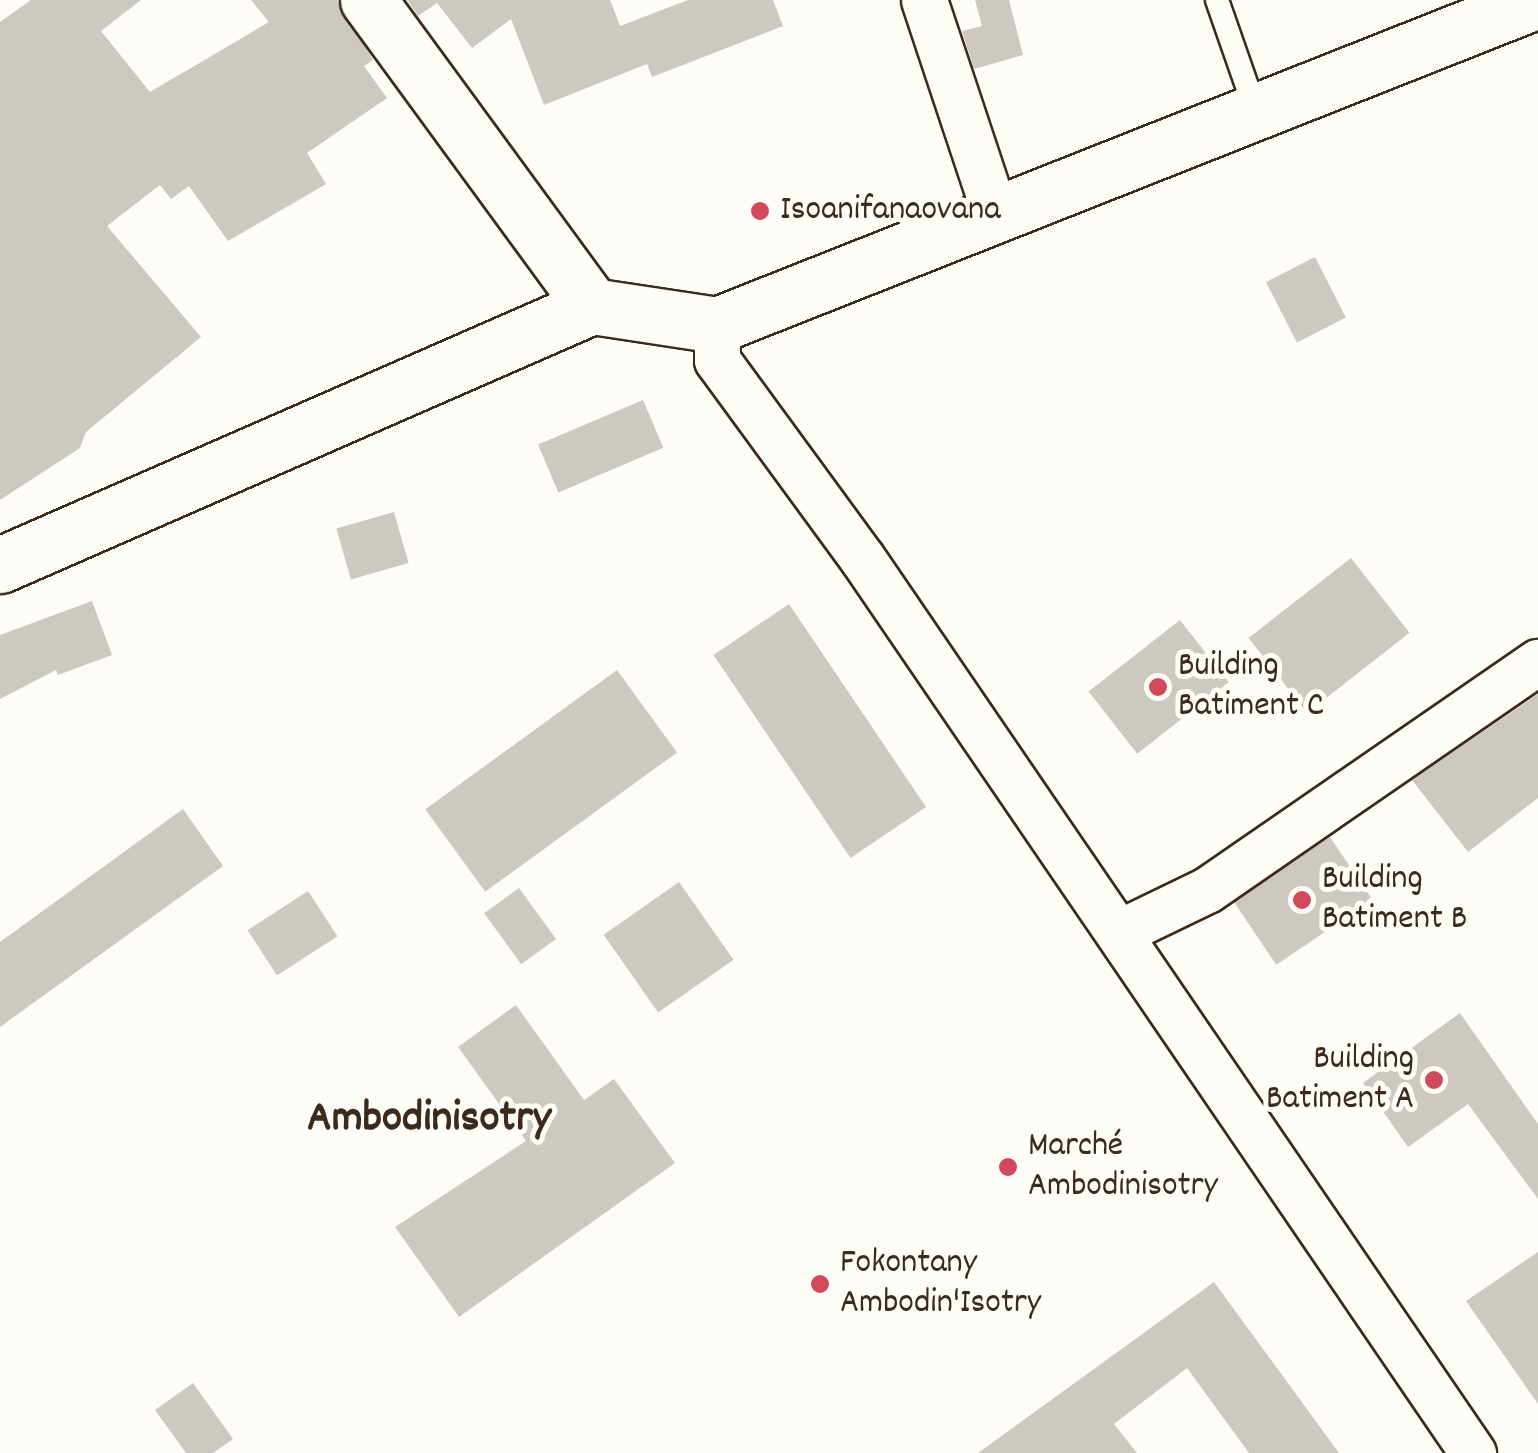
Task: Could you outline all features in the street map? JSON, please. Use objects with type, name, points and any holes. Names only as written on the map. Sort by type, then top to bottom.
[{"type":"street","points":[[368,0],[592,306]]},
{"type":"street","points":[[924,0],[994,210]]},
{"type":"street","points":[[0,564],[592,306],[717,325],[994,210],[1538,0]]},
{"type":"street","points":[[717,325],[717,360],[1120,932],[1473,1453]]},
{"type":"street","points":[[1120,932],[1207,890],[1538,662]]},
{"type":"lane","points":[[1217,0],[1255,109]]},
{"type":"building","points":[[31,0],[141,0],[101,31],[150,92],[269,22],[251,0],[337,0],[373,60],[364,66],[387,98],[307,153],[326,184],[228,241],[189,186],[171,199],[160,185],[107,226],[201,337],[86,432],[80,448],[0,500],[0,22]]},
{"type":"building","points":[[407,0],[610,0],[620,26],[688,0],[773,0],[783,26],[652,77],[647,64],[544,105],[511,19],[472,48],[437,3],[418,16]]},
{"type":"building","points":[[975,0],[1009,0],[1023,55],[974,69],[962,31],[982,26]]},
{"type":"building","points":[[1315,257],[1346,318],[1297,343],[1266,282]]},
{"type":"building","points":[[643,400],[663,448],[558,492],[538,445]]},
{"type":"building","points":[[394,512],[409,563],[351,579],[336,529]]},
{"type":"building","points":[[1351,558],[1409,633],[1307,713],[1249,638]]},
{"type":"building","points":[[92,601],[112,655],[58,675],[56,670],[0,699],[0,635]]},
{"type":"building","points":[[789,604],[926,807],[851,858],[714,655]]},
{"type":"building","name":"Building Batiment C","points":[[1180,620],[1229,682],[1137,754],[1089,691]]},
{"type":"building","points":[[617,670],[677,753],[485,892],[425,809]]},
{"type":"building","points":[[1538,694],[1538,798],[1468,852],[1412,780]]},
{"type":"building","points":[[183,809],[223,866],[0,1027],[0,942]]},
{"type":"building","name":"Building Batiment B","points":[[1330,837],[1372,900],[1276,965],[1234,902]]},
{"type":"building","points":[[679,882],[733,960],[658,1013],[604,935]]},
{"type":"building","points":[[519,888],[556,939],[521,964],[484,913]]},
{"type":"building","points":[[308,891],[337,936],[277,976],[248,930]]},
{"type":"building","points":[[516,1005],[584,1100],[614,1079],[675,1163],[459,1317],[395,1227],[526,1141],[458,1047]]},
{"type":"building","name":"Building Batiment A","points":[[1460,1013],[1538,1124],[1538,1199],[1468,1104],[1408,1147],[1363,1083]]},
{"type":"building","points":[[1538,1252],[1538,1404],[1466,1301]]},
{"type":"building","points":[[1214,1282],[1339,1453],[1249,1453],[1187,1368],[1114,1424],[1137,1453],[978,1453]]},
{"type":"building","points":[[193,1383],[233,1439],[213,1453],[186,1453],[155,1410]]},
{"type":"place","name":"Isoanifanaovana","points":[[760,211]]},
{"type":"place","name":"Building Batiment C","points":[[1158,687]]},
{"type":"place","name":"Building Batiment B","points":[[1302,900]]},
{"type":"place","name":"Building Batiment A","points":[[1434,1080]]},
{"type":"place","name":"Marché Ambodinisotry","points":[[1008,1167]]},
{"type":"place","name":"Fokontany Ambodin'Isotry","points":[[820,1284]]},
{"type":"district","name":"Ambodinisotry","points":[[429,1121]]}]
